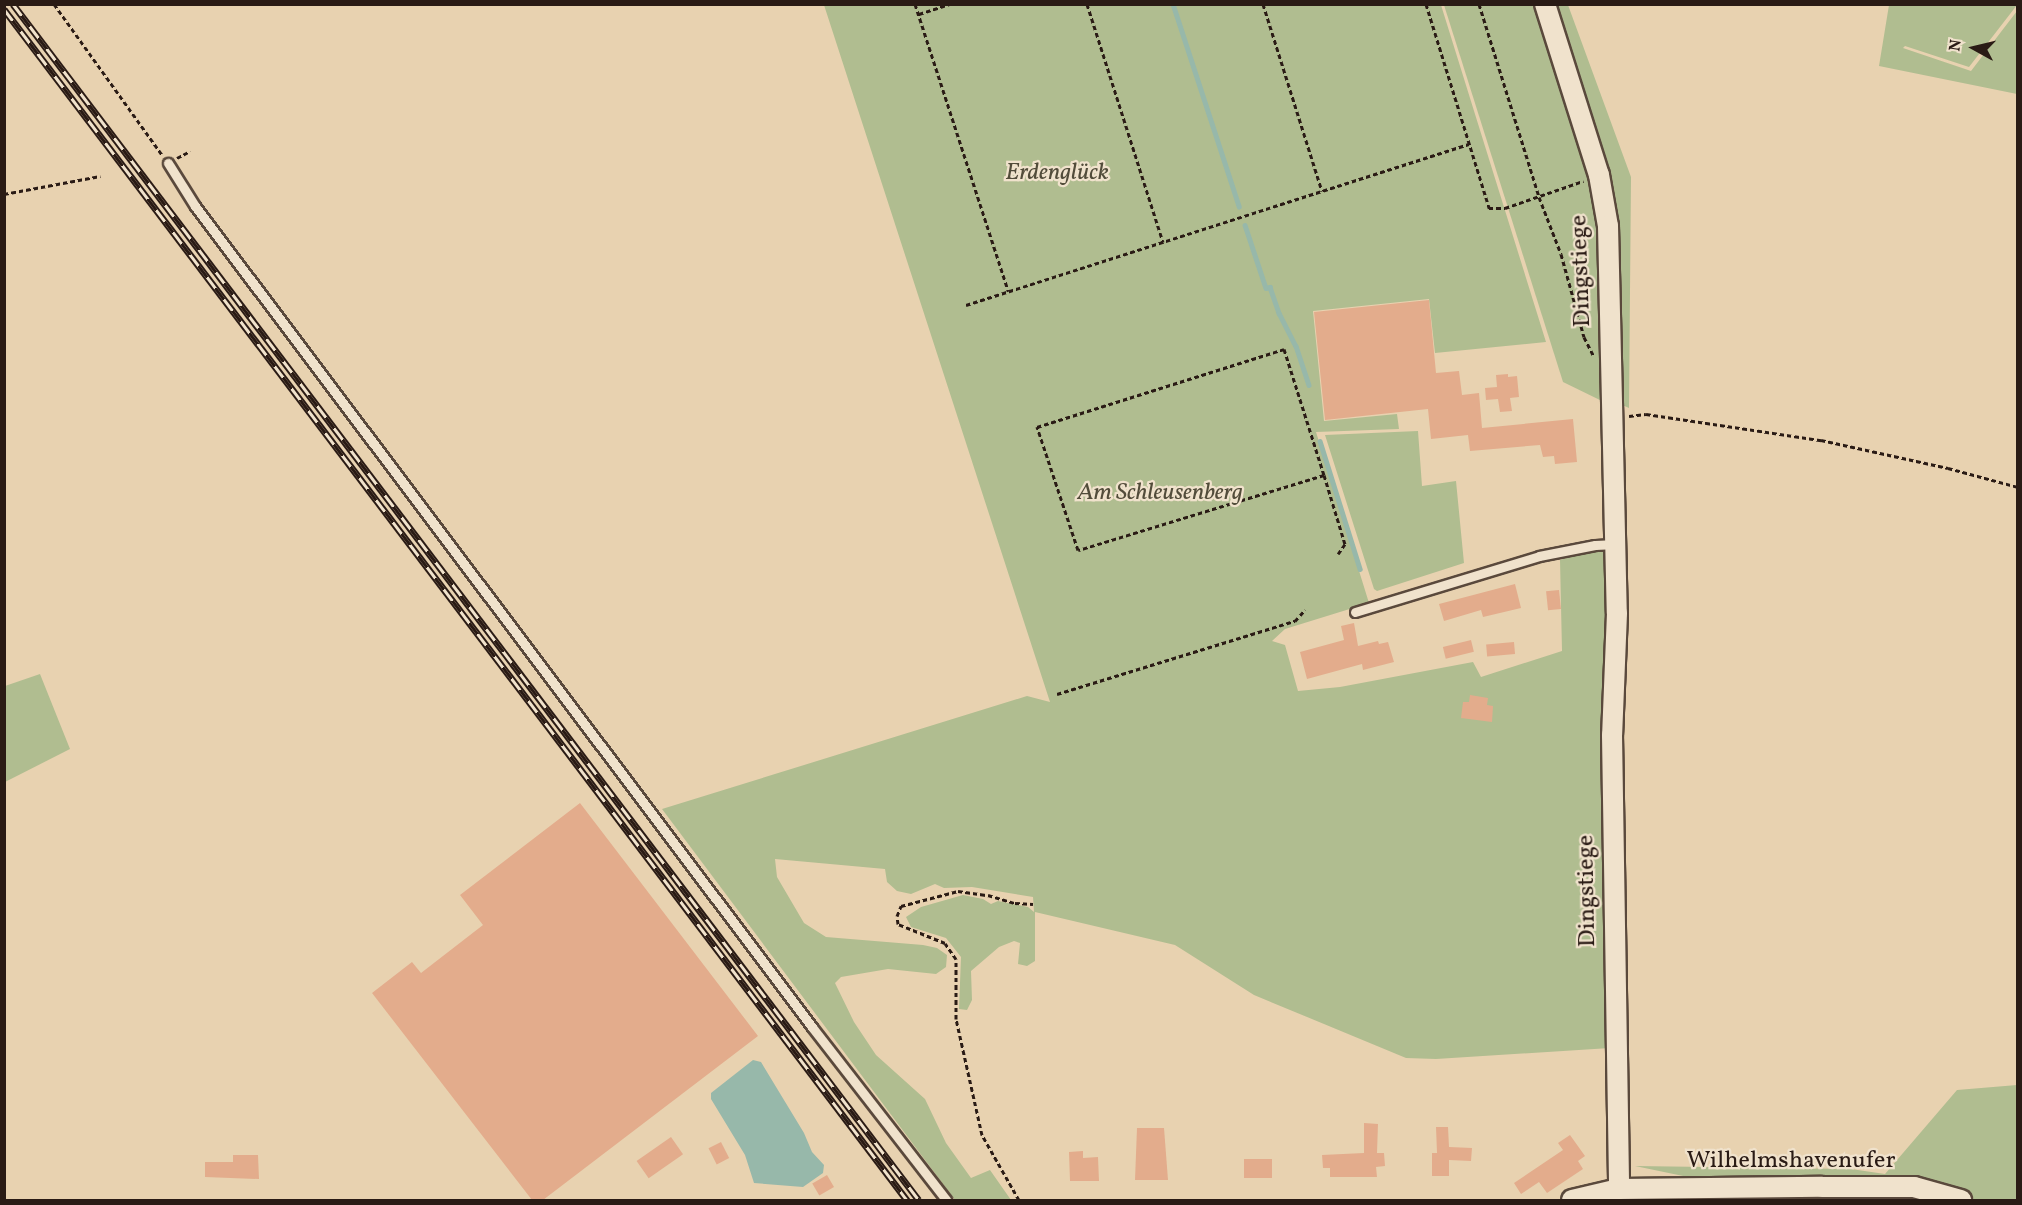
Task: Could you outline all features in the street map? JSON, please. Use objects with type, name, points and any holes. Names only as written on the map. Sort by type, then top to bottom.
[{"type":"street","name":"Dingstiege","points":[[1545,4],[1599,175],[1608,226],[1616,544],[1613,856],[1619,1189]]},
{"type":"street","name":"Wilhelmshavenufer","points":[[1619,1189],[1914,1187],[1961,1200]]},
{"type":"street","points":[[1572,1200],[1619,1189]]},
{"type":"lane","points":[[168,163],[217,234],[812,1027],[946,1200]]},
{"type":"lane","points":[[1355,612],[1539,556],[1595,545],[1616,544]]},
{"type":"path","points":[[54,4],[168,163]]},
{"type":"path","points":[[915,4],[1008,291]]},
{"type":"path","points":[[918,14],[949,4]]},
{"type":"path","points":[[1087,4],[1163,242]]},
{"type":"path","points":[[1263,4],[1322,191]]},
{"type":"path","points":[[1426,4],[1490,208],[1505,208],[1599,175]]},
{"type":"path","points":[[1479,4],[1539,196],[1561,254],[1584,337],[1596,360],[1611,369]]},
{"type":"path","points":[[966,305],[1469,144]]},
{"type":"path","points":[[4,194],[100,176]]},
{"type":"path","points":[[1324,475],[1078,550],[1036,427],[1284,349],[1324,475],[1345,544],[1338,554]]},
{"type":"path","points":[[1612,419],[1646,414],[1821,440],[1948,468],[2018,487]]},
{"type":"path","points":[[1057,694],[1295,621],[1305,610]]},
{"type":"path","points":[[1019,1200],[982,1135],[956,1019],[956,959],[945,943],[898,924],[897,915],[902,906],[958,891],[987,895],[1015,903],[1033,904]]},
{"type":"green space","points":[[824,5],[1441,5],[1546,342],[1435,353],[1429,299],[1313,311],[1324,421],[1397,414],[1399,429],[1316,432],[1369,603],[1285,629],[1272,641],[1285,645],[1298,691],[1340,687],[1473,662],[1481,677],[1562,651],[1560,560],[1610,544],[1610,1048],[1436,1059],[1406,1058],[1254,995],[1175,945],[1035,912],[1035,961],[1027,966],[1018,964],[1020,943],[1014,941],[999,947],[971,971],[972,1000],[967,1010],[959,1009],[961,957],[946,938],[911,927],[906,917],[921,907],[963,895],[983,899],[991,904],[998,901],[1028,907],[1034,912],[1033,897],[972,887],[944,888],[935,884],[911,894],[897,891],[887,882],[885,869],[775,859],[777,877],[804,923],[826,937],[923,945],[937,948],[947,955],[946,967],[936,974],[888,969],[841,977],[835,983],[854,1022],[876,1055],[925,1099],[946,1143],[971,1178],[990,1170],[1011,1200],[955,1200],[662,809],[1027,696],[1050,702]]},
{"type":"green space","points":[[1444,5],[1538,5],[1595,181],[1604,402],[1563,382]]},
{"type":"green space","points":[[1554,5],[1568,5],[1631,177],[1629,408],[1620,404],[1610,175]]},
{"type":"green space","points":[[1889,5],[2017,5],[1969,67],[1905,46],[1903,48],[1971,71],[2017,11],[2017,94],[1879,66]]},
{"type":"green space","points":[[1418,431],[1422,486],[1456,481],[1464,563],[1377,591],[1374,589],[1325,435]]},
{"type":"green space","points":[[40,674],[70,749],[5,782],[5,686]]},
{"type":"green space","points":[[2017,1085],[2017,1200],[1689,1200],[1688,1177],[1635,1166],[1851,1169],[1885,1174],[1957,1090]]},
{"type":"shaded area","points":[[753,1060],[761,1062],[804,1133],[812,1152],[824,1165],[823,1173],[803,1187],[754,1183],[745,1155],[711,1099],[711,1093]]},
{"type":"building","points":[[1429,300],[1436,373],[1459,371],[1462,395],[1479,393],[1482,428],[1573,419],[1577,462],[1555,464],[1554,456],[1543,457],[1540,445],[1470,451],[1468,435],[1431,439],[1428,409],[1325,420],[1314,312]]},
{"type":"building","points":[[1508,374],[1508,377],[1517,376],[1519,397],[1510,398],[1512,411],[1500,412],[1498,399],[1486,400],[1485,388],[1497,387],[1496,375]]},
{"type":"building","points":[[1515,584],[1521,608],[1483,617],[1481,610],[1444,621],[1439,604]]},
{"type":"building","points":[[1559,590],[1561,609],[1548,610],[1546,591]]},
{"type":"building","points":[[1354,623],[1358,646],[1378,641],[1379,644],[1388,642],[1394,662],[1363,670],[1362,664],[1307,679],[1300,652],[1344,640],[1341,626]]},
{"type":"building","points":[[1471,640],[1474,652],[1446,659],[1443,647]]},
{"type":"building","points":[[1514,642],[1515,654],[1487,656],[1486,644]]},
{"type":"building","points":[[1470,695],[1488,698],[1487,705],[1493,706],[1492,722],[1461,718],[1463,702],[1469,702]]},
{"type":"building","points":[[580,803],[758,1036],[543,1200],[532,1200],[372,993],[412,962],[421,973],[483,925],[460,895]]},
{"type":"building","points":[[1364,1123],[1378,1124],[1377,1153],[1384,1153],[1385,1166],[1376,1167],[1377,1177],[1330,1177],[1330,1168],[1323,1168],[1322,1155],[1364,1153]]},
{"type":"building","points":[[1436,1127],[1448,1127],[1449,1147],[1472,1148],[1471,1161],[1449,1160],[1449,1176],[1432,1176],[1432,1153],[1437,1153]]},
{"type":"building","points":[[1137,1128],[1164,1128],[1168,1180],[1135,1180]]},
{"type":"building","points":[[1570,1135],[1585,1156],[1578,1161],[1583,1169],[1547,1193],[1539,1182],[1521,1194],[1514,1183],[1563,1150],[1558,1143]]},
{"type":"building","points":[[671,1137],[683,1154],[649,1178],[637,1161]]},
{"type":"building","points":[[721,1142],[729,1158],[717,1164],[709,1148]]},
{"type":"building","points":[[1083,1151],[1083,1158],[1098,1157],[1099,1181],[1070,1181],[1069,1152]]},
{"type":"building","points":[[233,1155],[258,1155],[259,1179],[205,1177],[205,1162],[233,1162]]},
{"type":"building","points":[[1244,1159],[1272,1159],[1272,1178],[1244,1178]]},
{"type":"building","points":[[827,1175],[834,1187],[819,1196],[812,1184]]},
{"type":"waterway","points":[[1173,4],[1239,206]]},
{"type":"waterway","points":[[1245,225],[1266,288],[1270,287],[1279,313],[1296,346],[1309,385]]},
{"type":"waterway","points":[[1320,441],[1360,569]]},
{"type":"railway","points":[[13,4],[919,1200]]},
{"type":"railway","points":[[4,9],[907,1200]]},
{"type":"park label","name":"Erdenglück","points":[[1057,174]]},
{"type":"park label","name":"Am Schleusenberg","points":[[1160,494]]}]
